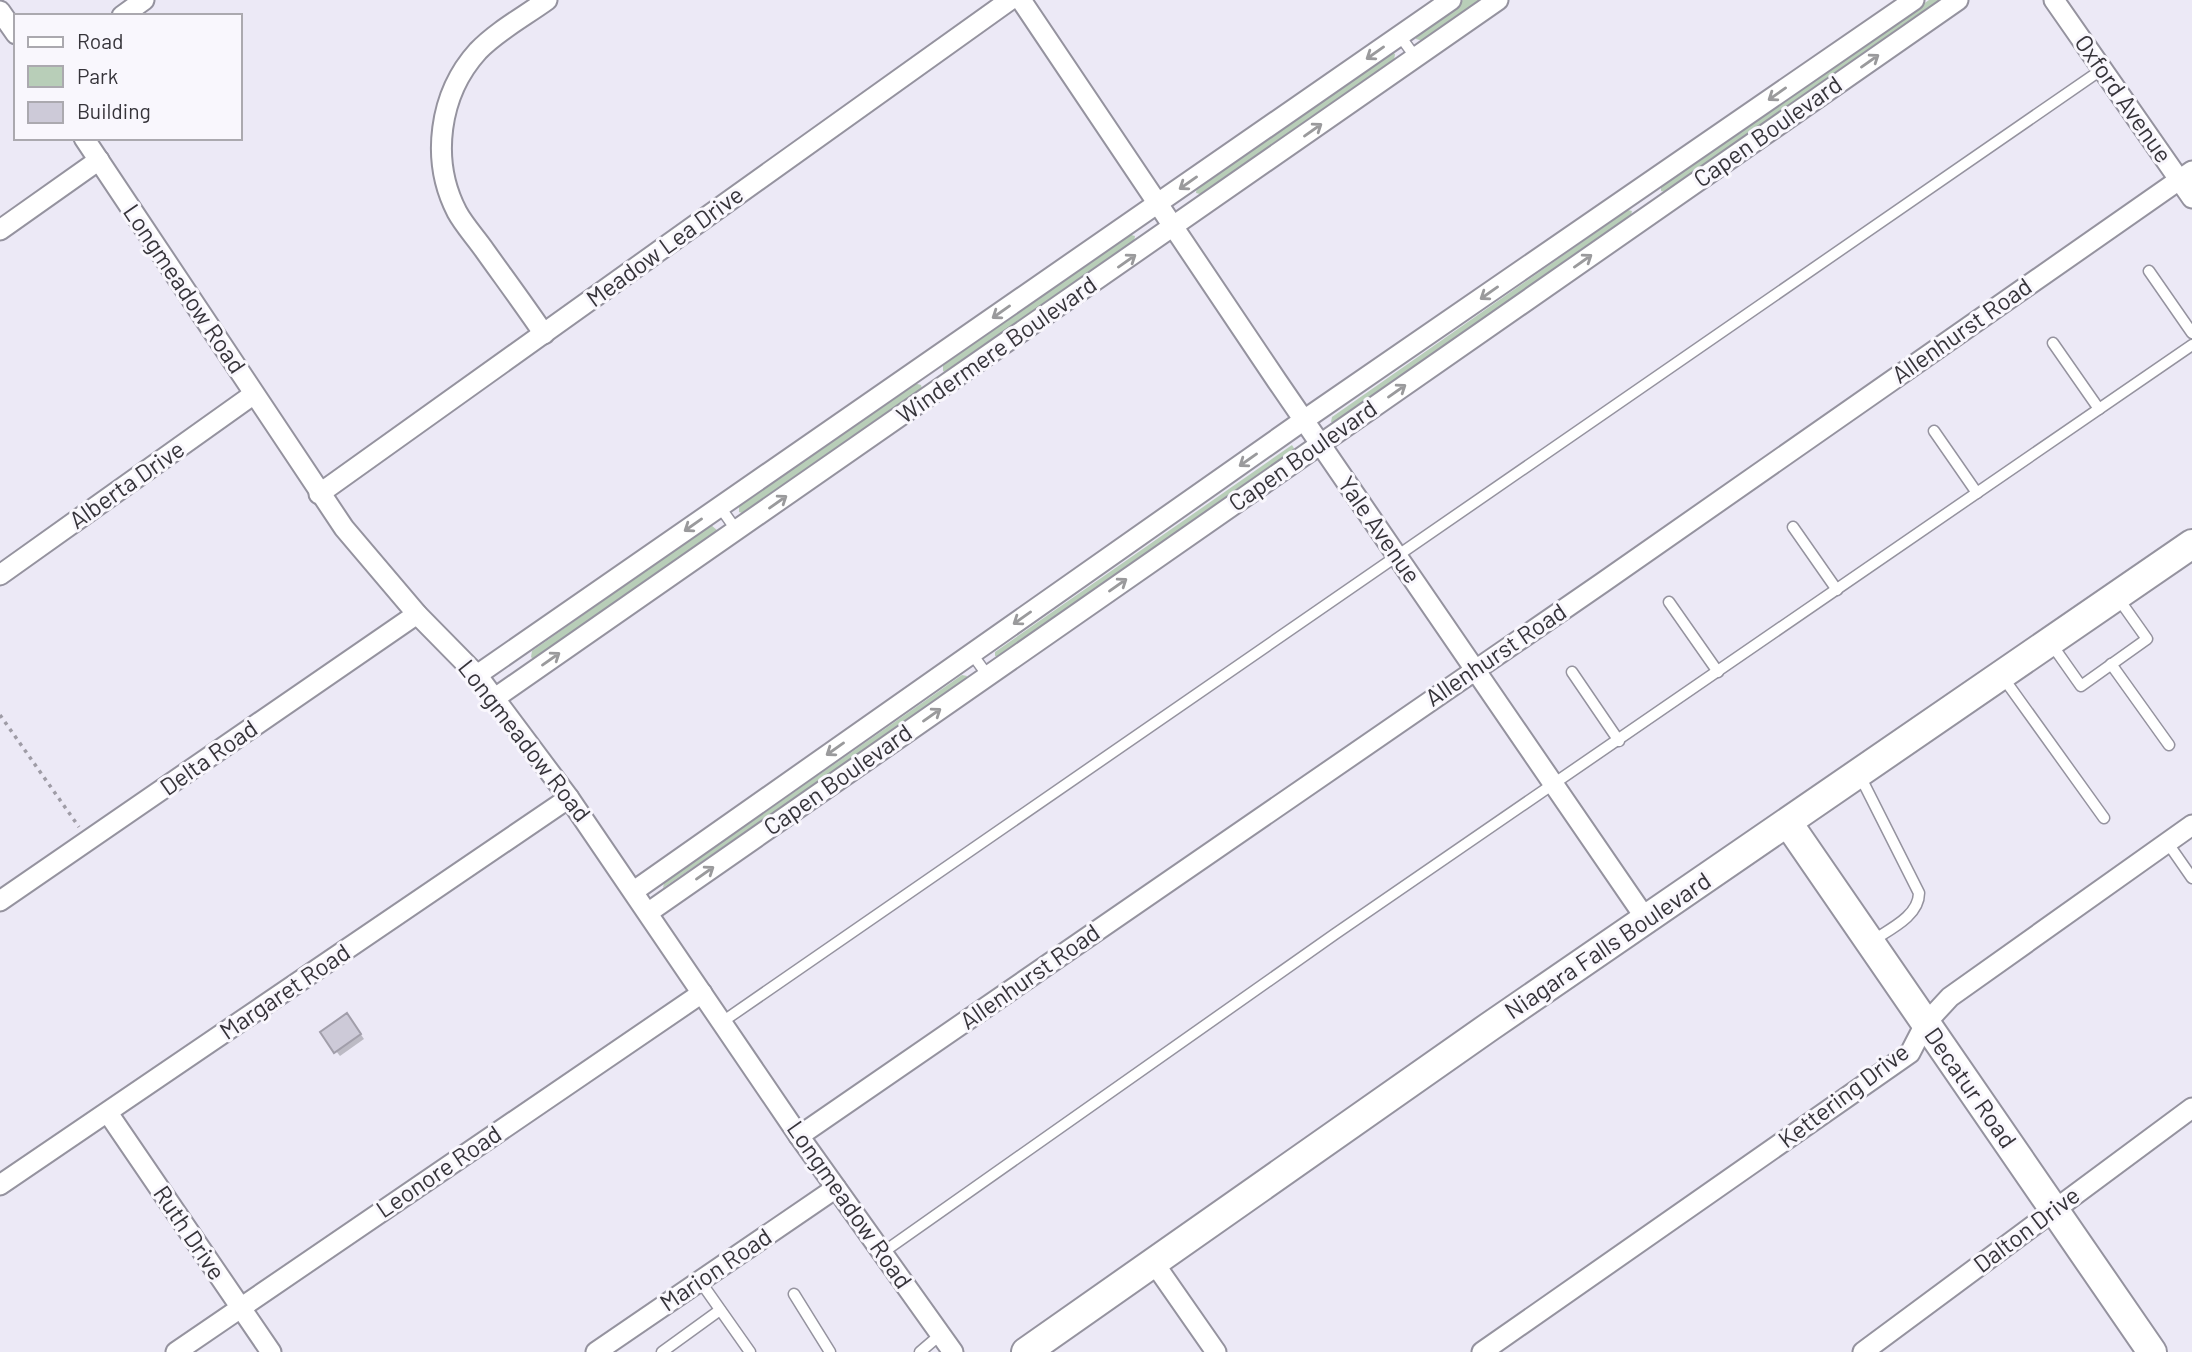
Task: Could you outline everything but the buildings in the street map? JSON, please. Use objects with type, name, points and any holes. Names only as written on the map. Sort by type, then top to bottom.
[{"type":"main road","name":"Niagara Falls Boulevard","points":[[1026,1352],[1646,919],[2192,544]]},
{"type":"main road","name":"Decatur Road","points":[[1788,823],[2152,1352]]},
{"type":"street","points":[[125,14],[144,0]]},
{"type":"street","points":[[544,334],[457,213],[446,186],[442,142],[446,108],[468,64],[480,49],[547,0]]},
{"type":"street","name":"Meadow Lea Drive","points":[[319,494],[1010,0]]},
{"type":"street","name":"Yale Avenue","points":[[1021,0],[1320,444],[1646,919]]},
{"type":"street","name":"Windermere Boulevard","points":[[495,698],[737,531],[1158,204],[1451,0]]},
{"type":"street","name":"Windermere Boulevard","points":[[477,675],[720,507],[1175,228],[1499,0]]},
{"type":"street","name":"Capen Boulevard","points":[[634,891],[1304,420],[1914,0]]},
{"type":"street","name":"Capen Boulevard","points":[[649,912],[1958,0]]},
{"type":"street","name":"Oxford Avenue","points":[[2054,0],[2101,70],[2186,175],[2192,198]]},
{"type":"street","points":[[0,10],[14,31]]},
{"type":"street","name":"Longmeadow Road","points":[[85,140],[319,494],[418,614],[477,675],[569,798],[799,1136],[953,1352]]},
{"type":"street","points":[[0,230],[99,160]]},
{"type":"street","name":"Allenhurst Road","points":[[799,1136],[2186,175]]},
{"type":"street","name":"Alberta Drive","points":[[0,575],[254,394]]},
{"type":"street","name":"Delta Road","points":[[0,901],[418,614]]},
{"type":"street","name":"Margaret Road","points":[[0,1185],[569,798]]},
{"type":"street","name":"Kettering Drive","points":[[1482,1352],[1910,1053],[1925,1024],[1950,997],[2192,825]]},
{"type":"street","name":"Leonore Road","points":[[176,1352],[702,993]]},
{"type":"street","name":"Dalton Drive","points":[[1863,1352],[2192,1108]]},
{"type":"street","name":"Ruth Drive","points":[[108,1113],[271,1352]]},
{"type":"street","name":"Marion Road","points":[[596,1352],[836,1188]]},
{"type":"street","points":[[1154,1263],[1216,1352]]},
{"type":"lane","points":[[1399,36],[1416,58]]},
{"type":"lane","points":[[722,1022],[2101,70]]},
{"type":"lane","points":[[1637,190],[1652,213]]},
{"type":"lane","points":[[2149,271],[2192,333]]},
{"type":"lane","points":[[2053,343],[2099,409]]},
{"type":"lane","points":[[882,1253],[1312,950],[2192,345]]},
{"type":"lane","points":[[1934,431],[1977,493]]},
{"type":"lane","points":[[720,507],[737,531]]},
{"type":"lane","points":[[1793,527],[1837,590]]},
{"type":"lane","points":[[2050,642],[2081,686],[2147,639],[2116,596]]},
{"type":"lane","points":[[1669,602],[1718,673]]},
{"type":"lane","points":[[971,654],[988,676]]},
{"type":"lane","points":[[2112,664],[2169,745]]},
{"type":"lane","points":[[1572,672],[1619,741]]},
{"type":"lane","points":[[2002,675],[2104,818]]},
{"type":"lane","points":[[1859,774],[1919,892],[1919,902],[1910,914],[1869,944]]},
{"type":"lane","points":[[2167,842],[2192,878]]},
{"type":"lane","points":[[700,1281],[750,1352]]},
{"type":"lane","points":[[794,1294],[830,1352]]},
{"type":"lane","points":[[662,1352],[720,1310]]},
{"type":"lane","points":[[920,1352],[941,1334]]},
{"type":"path","points":[[0,715],[82,831]]},
{"type":"green space","points":[[1463,0],[1481,0],[1423,41],[1416,39],[1417,32]]},
{"type":"green space","points":[[1929,0],[1940,0],[1665,192],[1661,191],[1661,187]]},
{"type":"green space","points":[[1392,52],[1395,54],[1394,61],[1203,195],[1196,193],[1197,186]]},
{"type":"green space","points":[[1628,210],[1632,211],[1631,215],[1335,423],[1331,422],[1332,417]]},
{"type":"green space","points":[[1128,234],[1135,236],[1134,243],[946,373],[943,371],[943,363]]},
{"type":"green space","points":[[914,383],[921,385],[922,389],[745,514],[739,512],[739,505]]},
{"type":"green space","points":[[1292,445],[1295,450],[999,657],[995,656],[995,652]]},
{"type":"green space","points":[[711,525],[718,531],[534,660],[531,657],[532,651]]},
{"type":"green space","points":[[962,675],[967,676],[966,680],[663,888],[664,883]]}]
